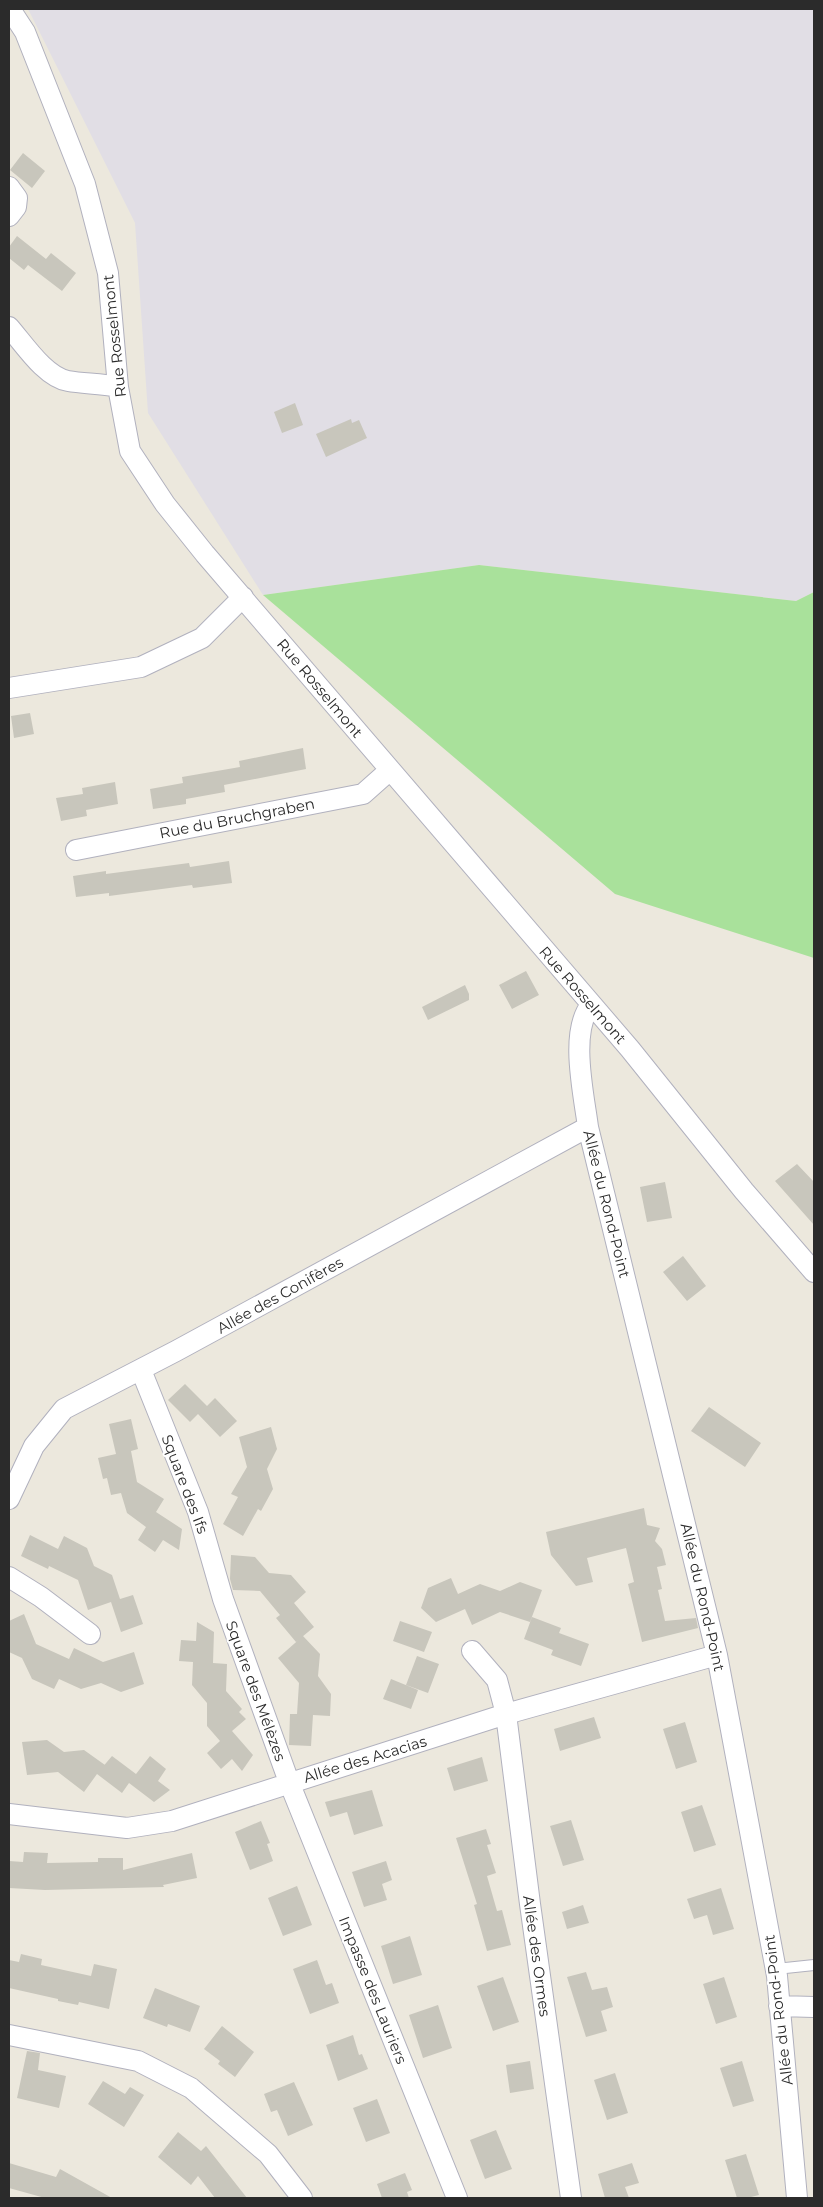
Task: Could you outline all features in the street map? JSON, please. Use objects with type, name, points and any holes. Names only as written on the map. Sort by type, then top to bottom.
[{"type":"street","name":"Rue Rosselmont","points":[[10,9],[25,32],[85,184],[108,273],[118,387],[130,451],[165,504],[630,1049],[744,1191],[814,1272]]},
{"type":"street","points":[[9,187],[17,198],[16,206],[9,216]]},
{"type":"street","points":[[9,327],[51,375],[67,381],[98,382],[118,387]]},
{"type":"street","points":[[9,688],[141,667],[202,638],[243,597]]},
{"type":"street","name":"Rue du Bruchgraben","points":[[76,850],[363,794],[390,770]]},
{"type":"street","name":"Allée du Rond-Point","points":[[591,1005],[584,1013],[578,1053],[588,1126],[718,1655],[776,1969],[796,2198]]},
{"type":"street","name":"Allée des Conifères","points":[[9,1499],[34,1446],[64,1410],[141,1370],[588,1126]]},
{"type":"street","name":"Square des Ifs","points":[[141,1370],[198,1512],[223,1600]]},
{"type":"street","points":[[9,1577],[41,1597],[90,1634]]},
{"type":"street","name":"Square des Mélèzes","points":[[223,1600],[289,1782]]},
{"type":"street","name":"Allée des Ormes","points":[[472,1651],[496,1680],[506,1714],[531,1914],[571,2198]]},
{"type":"street","name":"Allée des Acacias","points":[[9,1814],[127,1828],[172,1821],[506,1714],[718,1655]]},
{"type":"street","name":"Impasse des Lauriers","points":[[289,1782],[457,2198]]},
{"type":"street","points":[[780,2006],[814,2007]]},
{"type":"street","points":[[9,2035],[138,2061],[191,2088],[268,2154],[302,2198]]},
{"type":"lane","points":[[776,1969],[814,1965]]},
{"type":"shaded area","points":[[28,9],[814,9],[814,592],[796,601],[479,565],[263,595],[148,413],[135,223]]},
{"type":"green space","points":[[479,565],[796,601],[814,592],[814,958],[615,894],[263,595]]},
{"type":"building","points":[[23,153],[45,171],[32,188],[10,170]]},
{"type":"building","points":[[17,236],[46,259],[51,253],[76,273],[62,291],[28,265],[24,270],[9,258],[9,247]]},
{"type":"building","points":[[295,403],[303,425],[282,433],[274,412]]},
{"type":"building","points":[[351,419],[352,423],[359,420],[367,438],[326,457],[316,434]]},
{"type":"building","points":[[30,713],[34,734],[14,738],[11,716]]},
{"type":"building","points":[[303,748],[306,769],[224,785],[225,792],[186,799],[186,804],[153,809],[150,789],[183,783],[182,777],[240,767],[239,761]]},
{"type":"building","points":[[115,782],[118,804],[86,810],[87,816],[61,821],[56,798],[83,794],[82,788]]},
{"type":"building","points":[[229,861],[232,883],[193,888],[192,885],[109,896],[109,893],[76,897],[73,876],[106,871],[106,874],[189,863],[190,867]]},
{"type":"building","points":[[526,971],[539,995],[512,1009],[499,985]]},
{"type":"building","points":[[465,985],[469,994],[469,1000],[428,1020],[422,1007]]},
{"type":"building","points":[[797,1164],[814,1182],[814,1225],[775,1181]]},
{"type":"building","points":[[665,1182],[672,1218],[647,1222],[640,1187]]},
{"type":"building","points":[[683,1256],[706,1286],[687,1301],[663,1272]]},
{"type":"building","points":[[185,1384],[207,1406],[215,1398],[237,1421],[220,1437],[198,1414],[190,1422],[168,1400]]},
{"type":"building","points":[[709,1407],[761,1443],[745,1467],[691,1431]]},
{"type":"building","points":[[131,1419],[138,1449],[131,1451],[137,1482],[164,1499],[156,1512],[182,1529],[179,1550],[163,1540],[155,1552],[138,1540],[146,1527],[127,1513],[121,1493],[111,1495],[107,1478],[103,1479],[98,1458],[116,1454],[109,1424]]},
{"type":"building","points":[[271,1427],[277,1449],[267,1469],[273,1489],[261,1511],[258,1509],[243,1536],[223,1524],[238,1497],[231,1494],[247,1467],[239,1437]]},
{"type":"building","points":[[644,1508],[647,1525],[660,1528],[655,1541],[662,1549],[666,1565],[657,1567],[662,1589],[658,1590],[665,1621],[696,1618],[698,1628],[642,1642],[628,1584],[634,1582],[626,1548],[587,1558],[593,1582],[576,1586],[551,1555],[546,1532]]},
{"type":"building","points":[[30,1535],[58,1549],[64,1536],[87,1548],[94,1566],[112,1575],[120,1599],[133,1595],[143,1624],[121,1632],[111,1602],[88,1610],[78,1580],[49,1566],[48,1569],[21,1556]]},
{"type":"building","points":[[231,1555],[255,1557],[269,1573],[291,1575],[306,1592],[294,1603],[314,1627],[296,1642],[276,1618],[280,1615],[260,1591],[233,1590],[230,1579]]},
{"type":"building","points":[[451,1578],[458,1594],[480,1584],[500,1591],[520,1582],[542,1590],[530,1622],[500,1612],[472,1625],[465,1609],[436,1622],[421,1608],[428,1588]]},
{"type":"building","points":[[24,1614],[36,1644],[69,1659],[74,1648],[103,1662],[134,1652],[144,1684],[121,1692],[101,1683],[81,1689],[59,1679],[54,1689],[32,1679],[22,1658],[9,1652],[9,1621]]},
{"type":"building","points":[[532,1617],[561,1628],[559,1633],[589,1644],[581,1666],[551,1655],[553,1650],[524,1639]]},
{"type":"building","points":[[400,1621],[432,1632],[424,1652],[393,1641]]},
{"type":"building","points":[[197,1622],[214,1632],[213,1663],[227,1664],[226,1691],[242,1709],[239,1712],[246,1719],[232,1731],[253,1755],[242,1771],[232,1759],[221,1769],[207,1753],[220,1741],[207,1726],[207,1703],[192,1685],[193,1662],[179,1661],[181,1640],[196,1641]]},
{"type":"building","points":[[303,1636],[320,1654],[318,1676],[331,1694],[330,1716],[313,1715],[311,1746],[289,1745],[290,1714],[297,1714],[299,1683],[278,1658]]},
{"type":"building","points":[[417,1656],[439,1664],[428,1693],[406,1685]]},
{"type":"building","points":[[391,1679],[418,1690],[411,1709],[383,1699]]},
{"type":"building","points":[[594,1717],[601,1738],[560,1751],[554,1729]]},
{"type":"building","points":[[685,1722],[697,1762],[676,1769],[663,1729]]},
{"type":"building","points":[[47,1740],[64,1752],[84,1750],[105,1765],[112,1756],[136,1774],[150,1756],[166,1769],[158,1781],[170,1790],[154,1802],[129,1783],[122,1793],[97,1774],[84,1792],[58,1772],[27,1775],[22,1742]]},
{"type":"building","points":[[482,1757],[488,1781],[454,1791],[447,1768]]},
{"type":"building","points":[[372,1790],[383,1826],[354,1835],[347,1812],[330,1817],[325,1802]]},
{"type":"building","points":[[702,1805],[716,1845],[694,1852],[681,1812]]},
{"type":"building","points":[[571,1820],[584,1860],[563,1866],[550,1826]]},
{"type":"building","points":[[261,1821],[270,1843],[267,1844],[273,1861],[250,1870],[235,1832]]},
{"type":"building","points":[[486,1829],[491,1844],[487,1845],[496,1873],[487,1876],[497,1911],[502,1910],[511,1945],[487,1951],[474,1905],[477,1904],[456,1838]]},
{"type":"building","points":[[24,1852],[48,1853],[47,1863],[98,1862],[98,1858],[123,1858],[123,1870],[192,1853],[197,1878],[163,1885],[164,1887],[45,1890],[9,1888],[9,1861],[23,1862]]},
{"type":"building","points":[[386,1861],[392,1880],[382,1884],[387,1900],[364,1907],[352,1872]]},
{"type":"building","points":[[297,1886],[312,1925],[283,1936],[268,1898]]},
{"type":"building","points":[[721,1888],[734,1929],[713,1935],[707,1915],[694,1919],[687,1899]]},
{"type":"building","points":[[583,1905],[589,1923],[567,1929],[562,1912]]},
{"type":"building","points":[[410,1936],[422,1975],[393,1984],[381,1946]]},
{"type":"building","points":[[21,1954],[42,1959],[41,1965],[91,1976],[94,1964],[117,1969],[109,2009],[79,2002],[78,2005],[58,2001],[58,1999],[9,1988],[9,1960],[19,1962]]},
{"type":"building","points":[[317,1960],[326,1985],[332,1983],[339,2003],[310,2014],[293,1969]]},
{"type":"building","points":[[586,1972],[592,1990],[607,1987],[613,2007],[601,2011],[607,2031],[586,2037],[567,1977]]},
{"type":"building","points":[[503,1977],[519,2022],[493,2031],[477,1986]]},
{"type":"building","points":[[724,1977],[737,2017],[716,2024],[703,1984]]},
{"type":"building","points":[[155,1988],[200,2006],[190,2032],[168,2024],[167,2027],[143,2018]]},
{"type":"building","points":[[438,2005],[452,2048],[423,2058],[409,2015]]},
{"type":"building","points":[[222,2026],[254,2052],[235,2077],[218,2064],[220,2061],[204,2049]]},
{"type":"building","points":[[353,2035],[359,2055],[362,2054],[368,2069],[338,2081],[326,2045]]},
{"type":"building","points":[[27,2051],[40,2053],[38,2070],[66,2076],[59,2108],[17,2098]]},
{"type":"building","points":[[530,2061],[534,2089],[510,2093],[506,2065]]},
{"type":"building","points":[[742,2061],[754,2101],[733,2107],[720,2068]]},
{"type":"building","points":[[615,2073],[628,2113],[607,2120],[594,2080]]},
{"type":"building","points":[[103,2081],[125,2094],[130,2087],[144,2095],[124,2127],[88,2104]]},
{"type":"building","points":[[294,2082],[313,2125],[288,2136],[277,2110],[271,2112],[264,2094]]},
{"type":"building","points":[[377,2099],[390,2133],[366,2142],[353,2108]]},
{"type":"building","points":[[496,2130],[512,2169],[485,2179],[470,2140]]},
{"type":"building","points":[[178,2132],[201,2151],[206,2146],[247,2198],[215,2198],[198,2176],[191,2185],[158,2157]]},
{"type":"building","points":[[746,2154],[759,2195],[737,2198],[725,2160]]},
{"type":"building","points":[[9,2163],[56,2177],[60,2169],[112,2198],[45,2198],[9,2188]]},
{"type":"building","points":[[632,2163],[639,2183],[625,2187],[629,2198],[605,2198],[598,2174]]},
{"type":"building","points":[[405,2173],[412,2190],[407,2192],[409,2198],[382,2198],[377,2184]]}]
